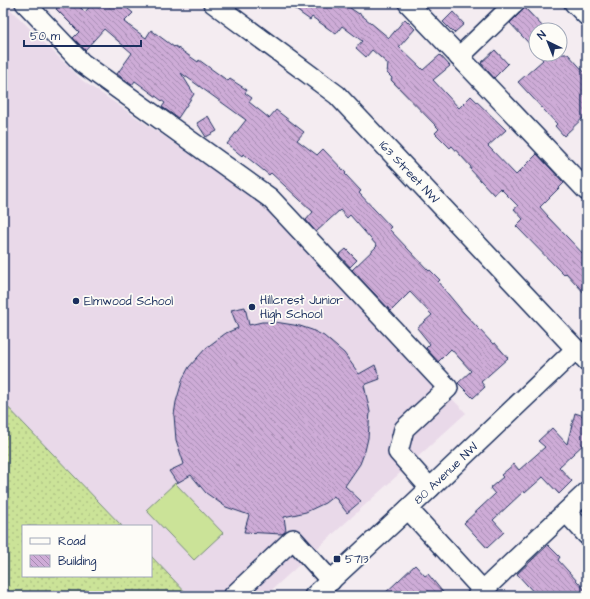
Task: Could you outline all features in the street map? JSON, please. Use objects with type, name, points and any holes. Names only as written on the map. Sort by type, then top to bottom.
[{"type":"street","points":[[25,3],[82,63],[270,198],[448,388],[404,429],[398,452],[430,488]]},
{"type":"street","name":"163 Street NW","points":[[213,3],[337,95],[582,355]]},
{"type":"street","points":[[408,3],[587,191]]},
{"type":"street","points":[[459,57],[516,3]]},
{"type":"street","points":[[574,3],[587,16]]},
{"type":"street","name":"80 Avenue NW","points":[[314,596],[430,488],[582,355]]},
{"type":"street","points":[[408,509],[483,594],[587,492]]},
{"type":"street","points":[[566,512],[587,535]]},
{"type":"street","points":[[234,596],[293,539],[331,581]]},
{"type":"shaded area","name":"Hillcrest Junior High School","points":[[4,3],[83,81],[259,201],[466,413],[265,596],[189,596],[152,557],[152,525],[121,525],[3,402]]},
{"type":"green space","points":[[3,402],[121,525],[22,525],[22,577],[152,577],[152,557],[189,596],[3,596]]},
{"type":"green space","points":[[175,483],[223,533],[194,560],[146,510]]},
{"type":"building","points":[[62,3],[76,3],[85,12],[93,3],[121,3],[133,13],[124,22],[146,38],[151,30],[198,62],[199,60],[228,81],[230,79],[247,90],[245,93],[252,98],[249,102],[269,118],[276,110],[304,132],[297,140],[317,155],[323,149],[361,191],[359,193],[391,227],[389,229],[429,271],[430,270],[440,280],[438,282],[463,312],[508,358],[481,382],[485,387],[473,398],[458,383],[471,371],[451,349],[438,362],[426,348],[430,344],[417,328],[432,315],[410,292],[391,311],[352,270],[377,246],[350,215],[347,218],[340,210],[316,232],[306,220],[313,212],[271,173],[269,175],[243,154],[242,156],[227,144],[246,120],[181,73],[194,94],[178,118],[162,107],[165,103],[135,81],[132,85],[117,74],[132,53],[104,29],[85,50],[73,38],[79,32],[56,9]]},
{"type":"building","points":[[286,3],[343,3],[359,13],[389,38],[405,19],[415,29],[399,47],[423,70],[440,55],[450,66],[433,80],[459,108],[471,96],[506,130],[488,146],[516,175],[537,154],[564,183],[540,207],[587,258],[587,296],[566,273],[564,275],[516,226],[523,219],[514,209],[518,206],[500,188],[494,195],[470,169],[471,167],[452,146],[450,148],[435,133],[439,129],[391,80],[392,78],[387,73],[388,64],[372,50],[366,57],[356,48],[362,41],[342,26],[336,34],[312,17],[310,20]]},
{"type":"building","points":[[525,8],[538,22],[528,22],[528,42],[510,23]]},
{"type":"building","points":[[453,12],[464,24],[454,33],[443,22]]},
{"type":"building","points":[[495,50],[508,64],[494,78],[481,63]]},
{"type":"building","points":[[568,54],[587,75],[587,114],[564,136],[555,126],[557,124],[518,82],[541,62],[568,62]]},
{"type":"building","points":[[208,116],[217,131],[206,137],[197,123]]},
{"type":"building","points":[[346,249],[357,260],[350,267],[339,255]]},
{"type":"building","points":[[245,307],[249,325],[262,322],[275,322],[300,326],[312,330],[324,336],[344,353],[359,374],[375,365],[380,379],[364,385],[370,412],[368,438],[360,464],[345,486],[361,501],[347,513],[334,496],[325,503],[306,512],[284,517],[286,531],[282,534],[244,532],[249,515],[226,507],[206,493],[191,475],[177,483],[169,471],[184,464],[176,440],[174,415],[183,378],[189,367],[206,348],[226,333],[238,328],[231,310]]},
{"type":"building","points":[[575,413],[587,417],[587,441],[559,467],[572,481],[559,494],[543,477],[525,493],[524,491],[493,520],[504,532],[487,548],[464,523],[495,494],[490,488],[503,477],[501,475],[514,464],[519,470],[545,447],[538,441],[552,428],[567,444]]},
{"type":"building","points":[[548,545],[560,557],[558,560],[587,592],[587,596],[537,596],[517,574]]},
{"type":"building","points":[[415,565],[425,576],[428,574],[446,596],[382,596]]},
{"type":"place","name":"Elmwood School","points":[[76,301]]},
{"type":"place","name":"Hillcrest Junior High School","points":[[252,307]]},
{"type":"place","name":"5713","points":[[337,559]]}]
